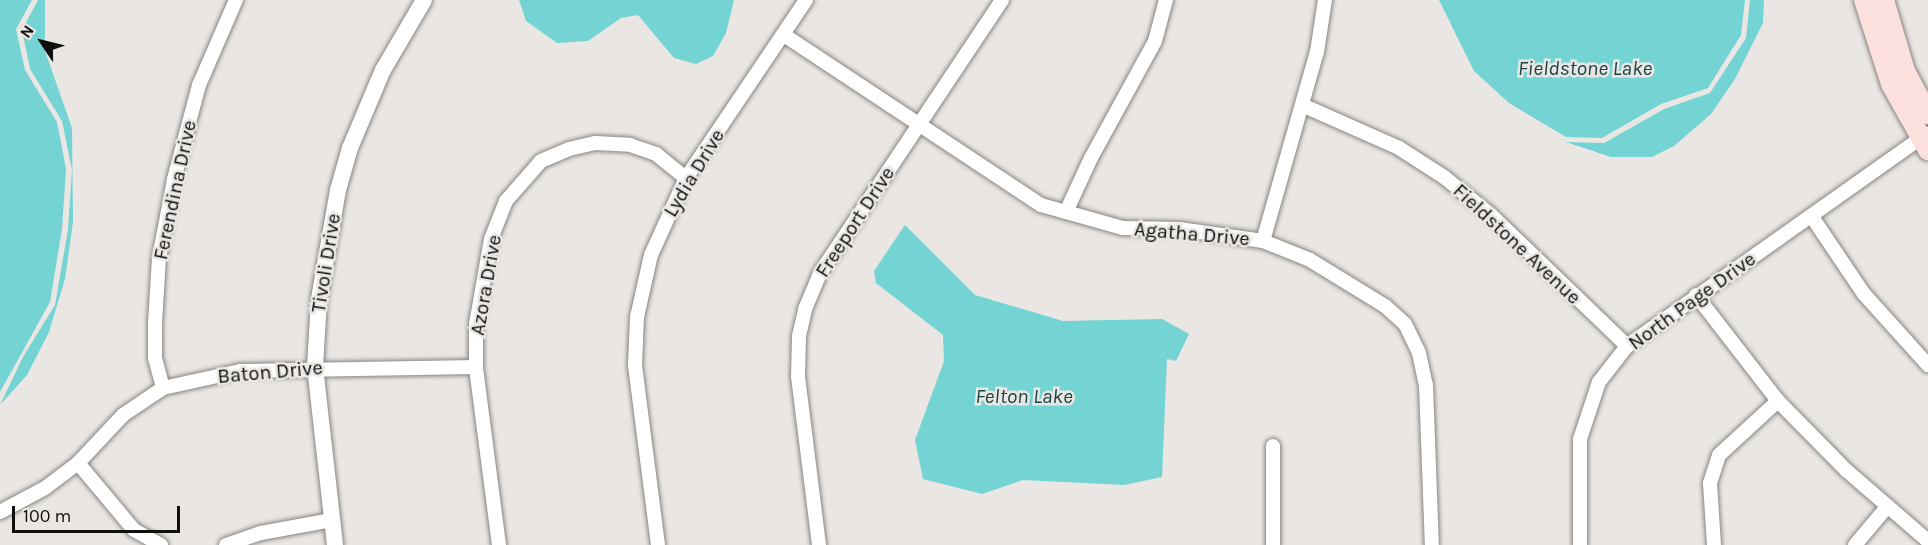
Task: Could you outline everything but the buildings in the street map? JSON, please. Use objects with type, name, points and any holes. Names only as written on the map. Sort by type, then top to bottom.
[{"type":"main road","points":[[1864,0],[1891,84],[1925,141]]},
{"type":"main road","points":[[1884,0],[1905,72],[1928,114]]},
{"type":"street","name":"Ferendina Drive","points":[[164,388],[155,358],[159,258],[170,202],[200,85],[236,0]]},
{"type":"street","name":"Tivoli Drive","points":[[335,545],[315,367],[319,299],[338,190],[383,70],[424,0]]},
{"type":"street","name":"Lydia Drive","points":[[658,545],[634,366],[637,317],[651,255],[686,178],[806,0]]},
{"type":"street","name":"Freeport Drive","points":[[819,545],[798,377],[799,336],[805,309],[820,273],[1002,0]]},
{"type":"street","points":[[1066,212],[1090,158],[1145,63],[1166,0]]},
{"type":"street","points":[[1263,241],[1317,52],[1325,0]]},
{"type":"street","name":"Agatha Drive","points":[[784,35],[999,181],[1041,204],[1123,228],[1179,229],[1263,241],[1355,285],[1405,324],[1419,353],[1426,385],[1432,545]]},
{"type":"street","name":"Fieldstone Avenue","points":[[1302,105],[1399,148],[1444,177],[1491,215],[1627,346]]},
{"type":"street","name":"North Page Drive","points":[[1580,545],[1580,439],[1599,382],[1627,346],[1696,295],[1925,141]]},
{"type":"street","name":"Azora Drive","points":[[499,545],[476,367],[476,324],[491,239],[506,201],[531,169],[569,148],[595,143],[630,145],[656,154],[686,178]]},
{"type":"street","points":[[1812,217],[1864,294],[1928,365]]},
{"type":"street","points":[[1696,295],[1778,401],[1887,507],[1928,541]]},
{"type":"street","name":"Baton Drive","points":[[0,512],[45,488],[78,463],[123,415],[164,388],[240,371],[315,367],[476,367]]},
{"type":"street","points":[[1713,545],[1710,483],[1719,455],[1778,401]]},
{"type":"street","points":[[1273,446],[1273,545]]},
{"type":"street","points":[[78,463],[134,530],[161,545]]},
{"type":"street","points":[[1855,545],[1887,507]]},
{"type":"street","points":[[226,545],[261,533],[332,520]]},
{"type":"water","points":[[0,0],[32,0],[16,29],[25,70],[57,122],[66,169],[62,229],[50,302],[0,392]]},
{"type":"water","points":[[38,0],[45,0],[45,51],[72,128],[73,222],[65,279],[49,332],[27,375],[0,405],[23,357],[55,305],[68,230],[72,170],[62,121],[30,69],[22,30]]},
{"type":"water","points":[[519,0],[734,0],[726,33],[713,56],[696,64],[674,58],[638,15],[621,18],[588,41],[557,43],[526,21]]},
{"type":"water","name":"Fieldstone Lake","points":[[1439,0],[1745,0],[1741,35],[1708,88],[1661,104],[1602,138],[1566,137],[1509,103],[1474,71]]},
{"type":"water","points":[[1750,0],[1764,0],[1763,23],[1735,79],[1711,114],[1674,146],[1652,157],[1611,157],[1566,142],[1604,143],[1664,109],[1710,93],[1746,38]]},
{"type":"water","name":"Felton Lake","points":[[905,225],[975,295],[1063,321],[1162,319],[1189,334],[1176,361],[1167,359],[1162,477],[1124,485],[1023,480],[982,494],[923,479],[915,440],[944,361],[943,335],[876,283],[874,271]]}]
